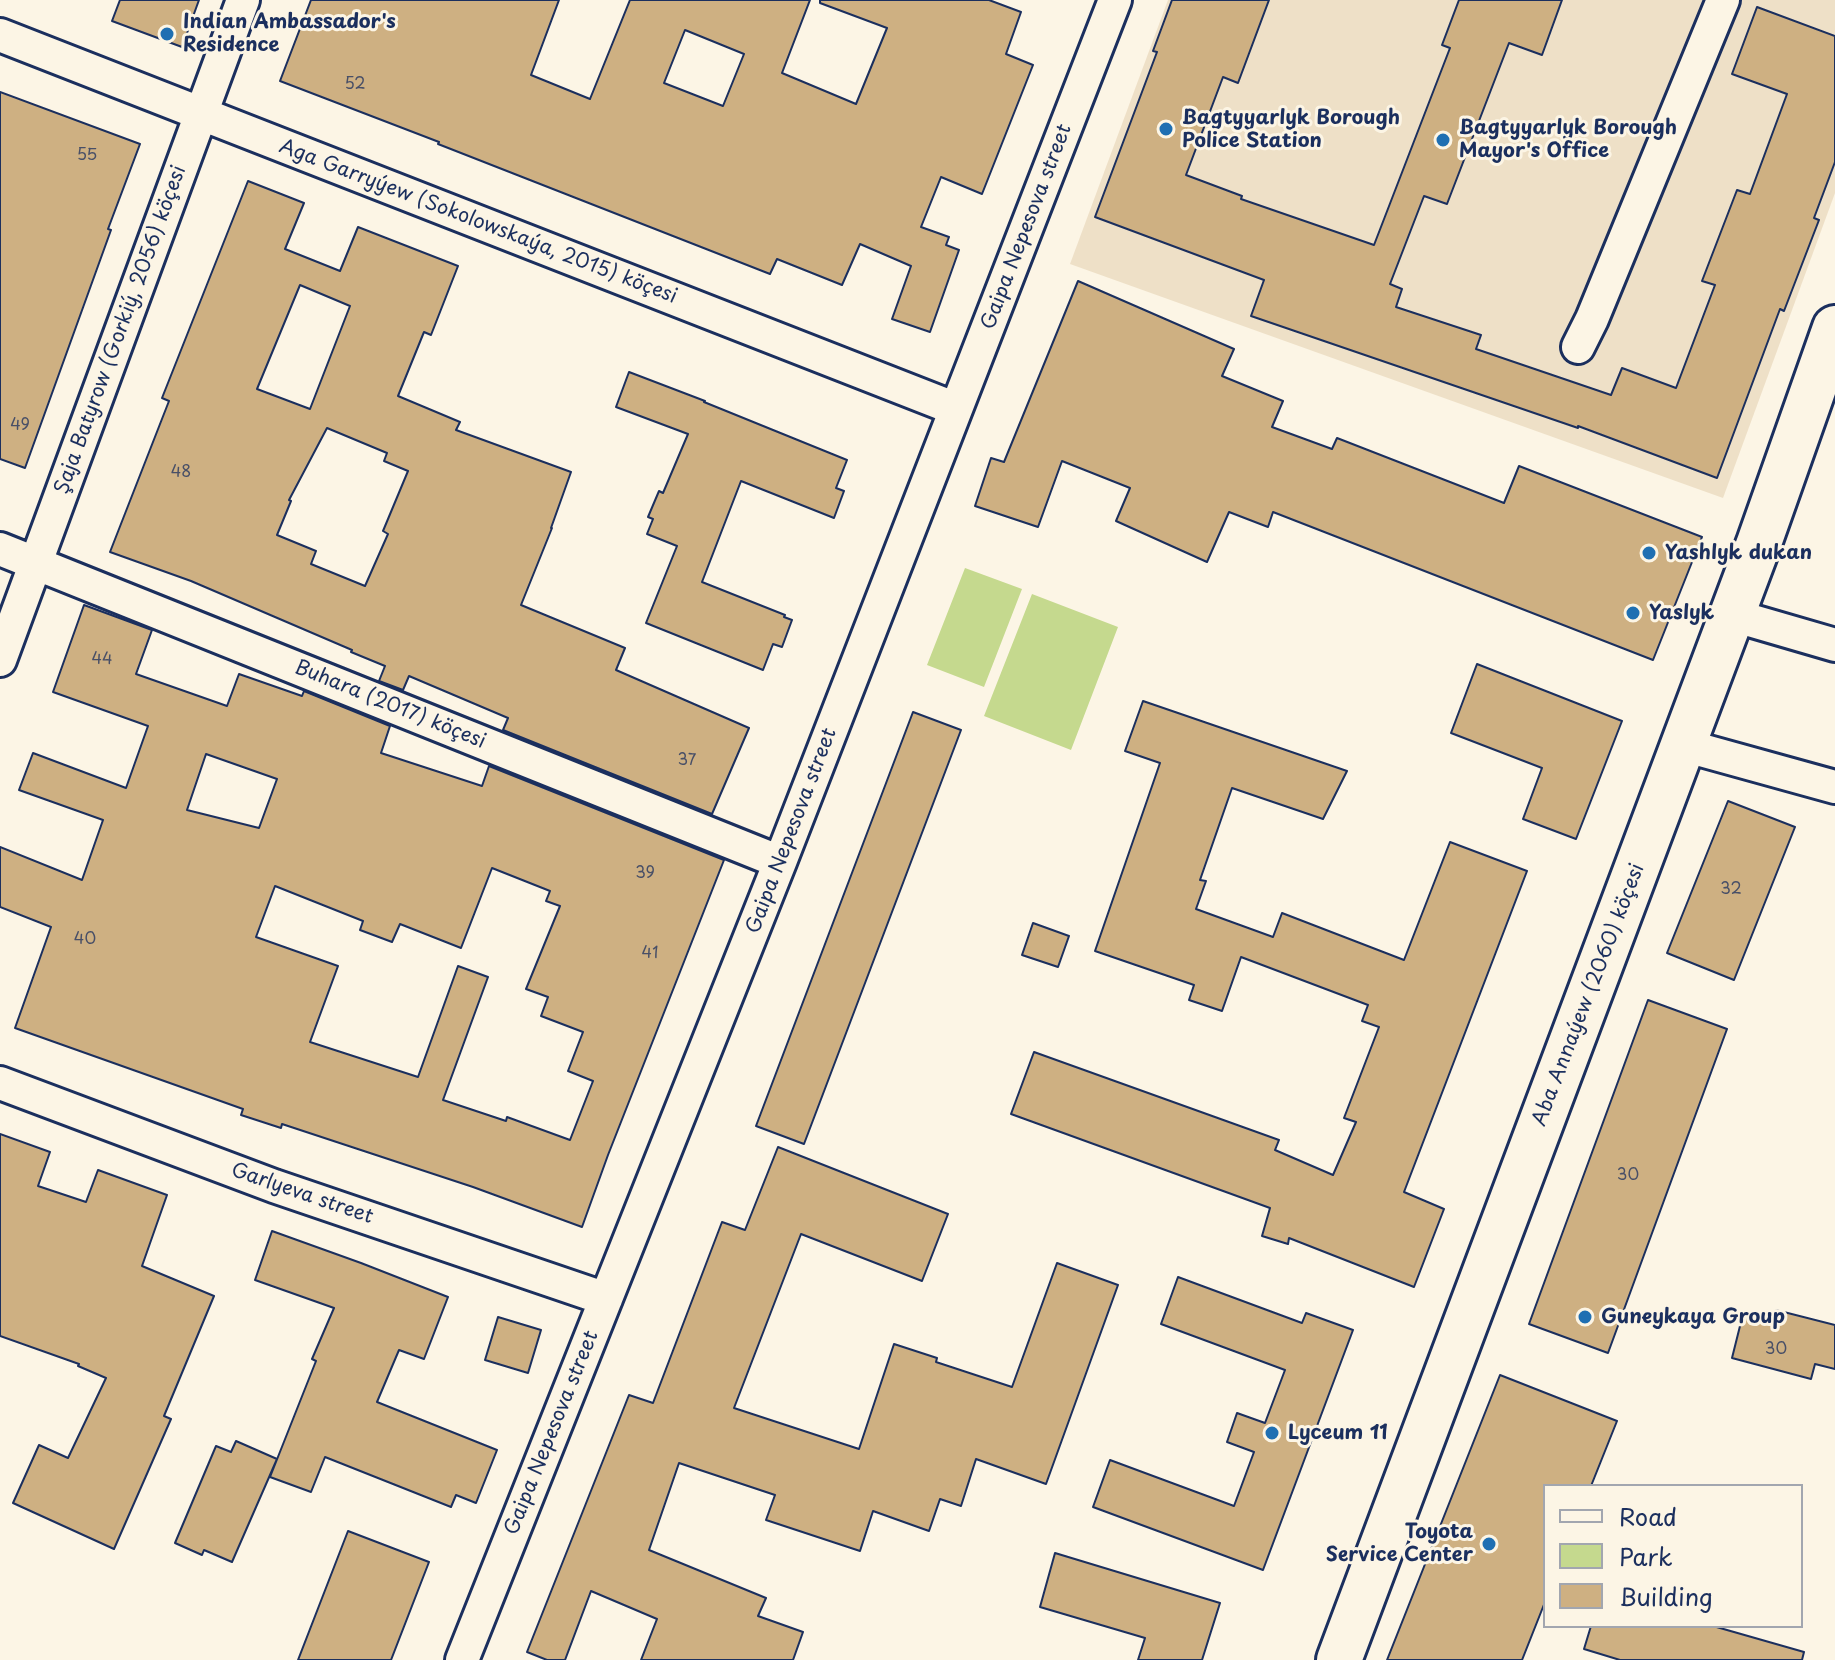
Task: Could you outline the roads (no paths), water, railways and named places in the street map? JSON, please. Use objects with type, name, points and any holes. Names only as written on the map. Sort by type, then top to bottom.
[{"type":"street","name":"Şaja Batyrow (Gorkiý, 2056) köçesi","points":[[0,660],[243,0]]},
{"type":"street","name":"Gaipa Nepesova street","points":[[462,1660],[780,862],[1115,0]]},
{"type":"street","points":[[1578,347],[1723,0]]},
{"type":"street","name":"Aga Garryýew (Sokolowskaýa, 2015) köçesi","points":[[0,35],[956,409]]},
{"type":"street","name":"Aba Annaýew (2060) köçesi","points":[[1339,1660],[1732,615],[1835,328]]},
{"type":"street","name":"Buhara (2017) köçesi","points":[[0,549],[780,862]]},
{"type":"street","points":[[1732,615],[1835,645]]},
{"type":"street","points":[[1683,745],[1835,787]]},
{"type":"street","name":"Garlyeva street","points":[[0,1083],[274,1186],[606,1299]]},
{"type":"place","name":"Indian Ambassador's Residence","points":[[167,34]]},
{"type":"place","name":"Bagtyyarlyk Borough Police Station","points":[[1166,129]]},
{"type":"place","name":"Bagtyyarlyk Borough Mayor's Office","points":[[1443,140]]},
{"type":"place","name":"Yashlyk dukan","points":[[1649,553]]},
{"type":"place","name":"Yaslyk","points":[[1633,613]]},
{"type":"place","name":"Guneykaya Group","points":[[1585,1317]]},
{"type":"place","name":"Lyceum 11","points":[[1272,1433]]},
{"type":"place","name":"Toyota Service Center","points":[[1489,1544]]}]
